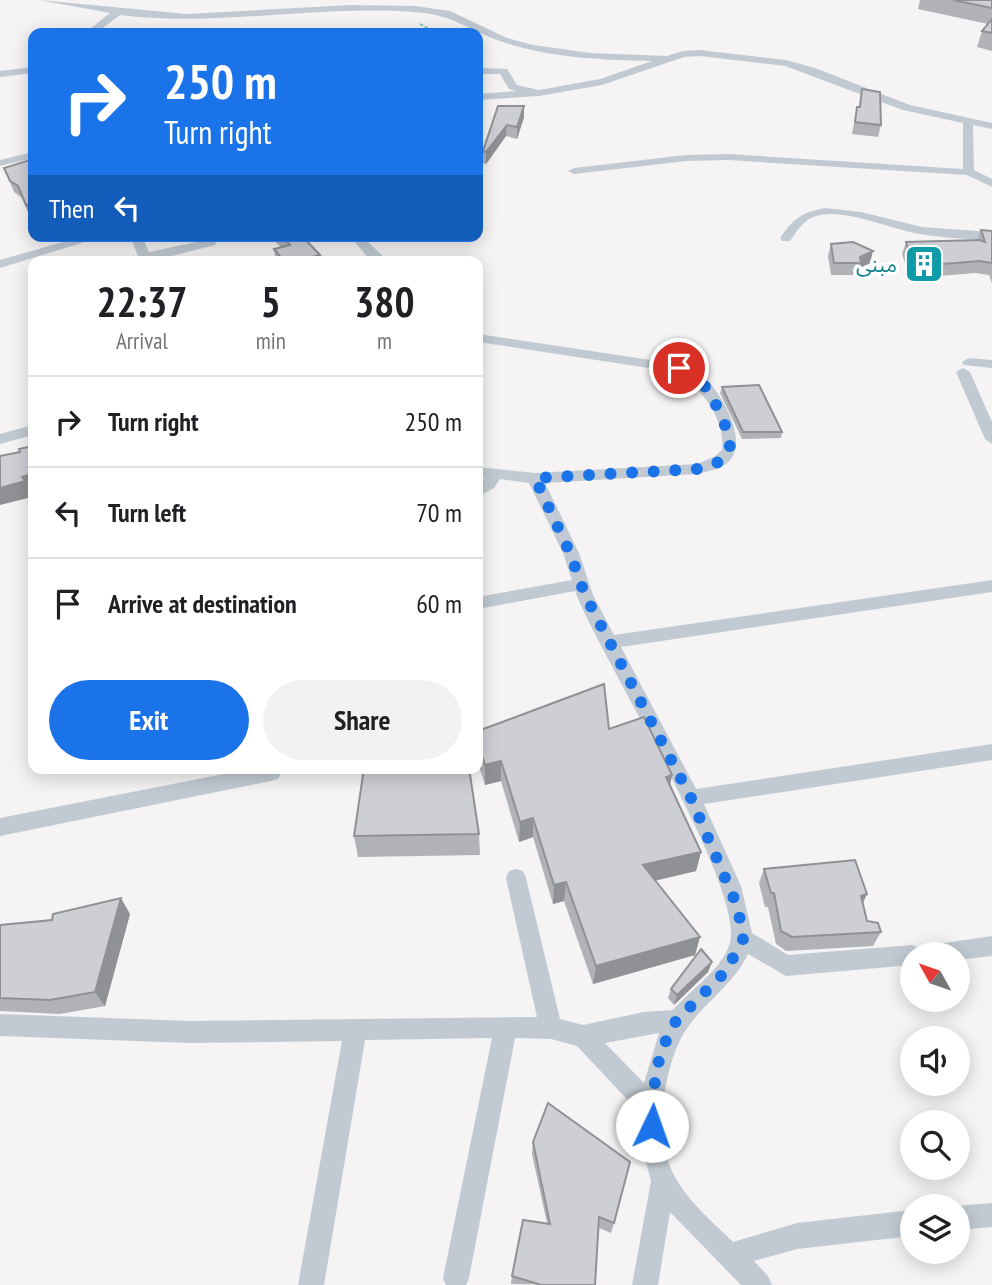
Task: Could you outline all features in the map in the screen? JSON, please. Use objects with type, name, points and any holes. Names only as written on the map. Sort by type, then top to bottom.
[{"type":"street","points":[[44,0],[118,12],[209,17],[372,8],[438,11],[466,20],[479,28]]},
{"type":"street","points":[[438,11],[446,0]]},
{"type":"street","points":[[97,28],[118,12]]},
{"type":"street","points":[[483,30],[530,48],[587,55],[667,59]]},
{"type":"street","points":[[483,97],[602,82],[682,54],[700,53],[786,63],[811,69],[907,108],[992,126]]},
{"type":"street","points":[[0,74],[28,71]]},
{"type":"street","points":[[483,71],[503,71],[513,87],[529,93]]},
{"type":"street","points":[[574,172],[686,158],[727,157],[961,173],[968,171],[971,166],[966,137],[968,122]]},
{"type":"street","points":[[0,163],[28,156]]},
{"type":"street","points":[[968,171],[992,184]]},
{"type":"street","points":[[786,238],[792,224],[819,211],[838,211],[910,229],[992,236]]},
{"type":"street","points":[[0,264],[77,242]]},
{"type":"street","points":[[157,256],[211,242]]},
{"type":"street","points":[[361,242],[375,256]]},
{"type":"street","points":[[483,339],[679,368],[695,376],[706,388],[731,439],[724,458],[716,464],[697,469],[535,478],[486,473]]},
{"type":"street","points":[[992,364],[966,367],[992,439]]},
{"type":"street","points":[[0,439],[28,431]]},
{"type":"street","points":[[535,478],[570,553],[581,584],[691,798],[738,908],[743,939],[726,971],[676,1021],[659,1060],[651,1108],[653,1145],[663,1180],[693,1220],[759,1285]]},
{"type":"street","points":[[483,602],[581,584]]},
{"type":"street","points":[[610,642],[992,586]]},
{"type":"street","points":[[691,798],[992,752]]},
{"type":"street","points":[[0,827],[266,774]]},
{"type":"street","points":[[516,877],[551,1028]]},
{"type":"street","points":[[743,939],[786,966],[900,956]]},
{"type":"street","points":[[970,949],[992,946]]},
{"type":"street","points":[[0,1025],[191,1032],[506,1027],[551,1028],[583,1037],[644,1023],[676,1021]]},
{"type":"street","points":[[456,1278],[506,1027]]},
{"type":"street","points":[[311,1285],[355,1030]]},
{"type":"street","points":[[583,1037],[651,1108]]},
{"type":"street","points":[[645,1285],[663,1180]]},
{"type":"street","points":[[970,1217],[992,1214]]},
{"type":"street","points":[[731,1255],[797,1236],[900,1224]]},
{"type":"building","points":[[953,0],[992,0],[992,8]]},
{"type":"building","points":[[992,19],[992,33],[982,31]]},
{"type":"building","points":[[862,89],[880,92],[881,125],[855,122]]},
{"type":"building","points":[[498,106],[524,106],[517,127],[507,125],[486,152],[483,151]]},
{"type":"building","points":[[28,161],[28,204],[18,186],[10,181],[4,168]]},
{"type":"building","points":[[981,230],[992,231],[992,263],[913,263],[906,242],[985,242]]},
{"type":"building","points":[[287,242],[308,242],[320,255],[280,256],[274,249],[290,245]]},
{"type":"building","points":[[853,242],[873,251],[860,257],[861,263],[834,263],[831,244]]},
{"type":"building","points":[[759,385],[782,432],[743,432],[722,387]]},
{"type":"building","points":[[28,447],[28,475],[22,477],[25,481],[0,488],[0,456],[20,452],[19,449]]},
{"type":"building","points":[[604,684],[609,729],[644,717],[672,775],[666,777],[701,852],[643,865],[700,937],[596,966],[566,882],[554,885],[533,818],[520,822],[501,761],[485,765],[483,729]]},
{"type":"building","points":[[363,774],[470,774],[479,834],[354,836]]},
{"type":"building","points":[[855,860],[867,894],[861,896],[867,921],[878,923],[881,932],[792,937],[781,931],[774,893],[771,893],[764,869]]},
{"type":"building","points":[[121,898],[95,992],[50,1000],[0,998],[0,925],[52,920],[53,914]]},
{"type":"building","points":[[701,949],[712,962],[677,995],[671,989]]},
{"type":"building","points":[[548,1103],[630,1162],[614,1223],[599,1217],[595,1285],[541,1285],[512,1276],[523,1220],[550,1224],[533,1142]]},
{"type":"place","name":"مبنى","points":[[924,264]]},
{"type":"route","points":[[652,1126],[653,1093],[659,1060],[667,1038],[676,1021],[726,971],[743,939],[738,908],[691,798],[585,595],[570,553],[535,478],[697,469],[716,464],[724,458],[731,439],[712,400],[695,376],[679,368]]}]
